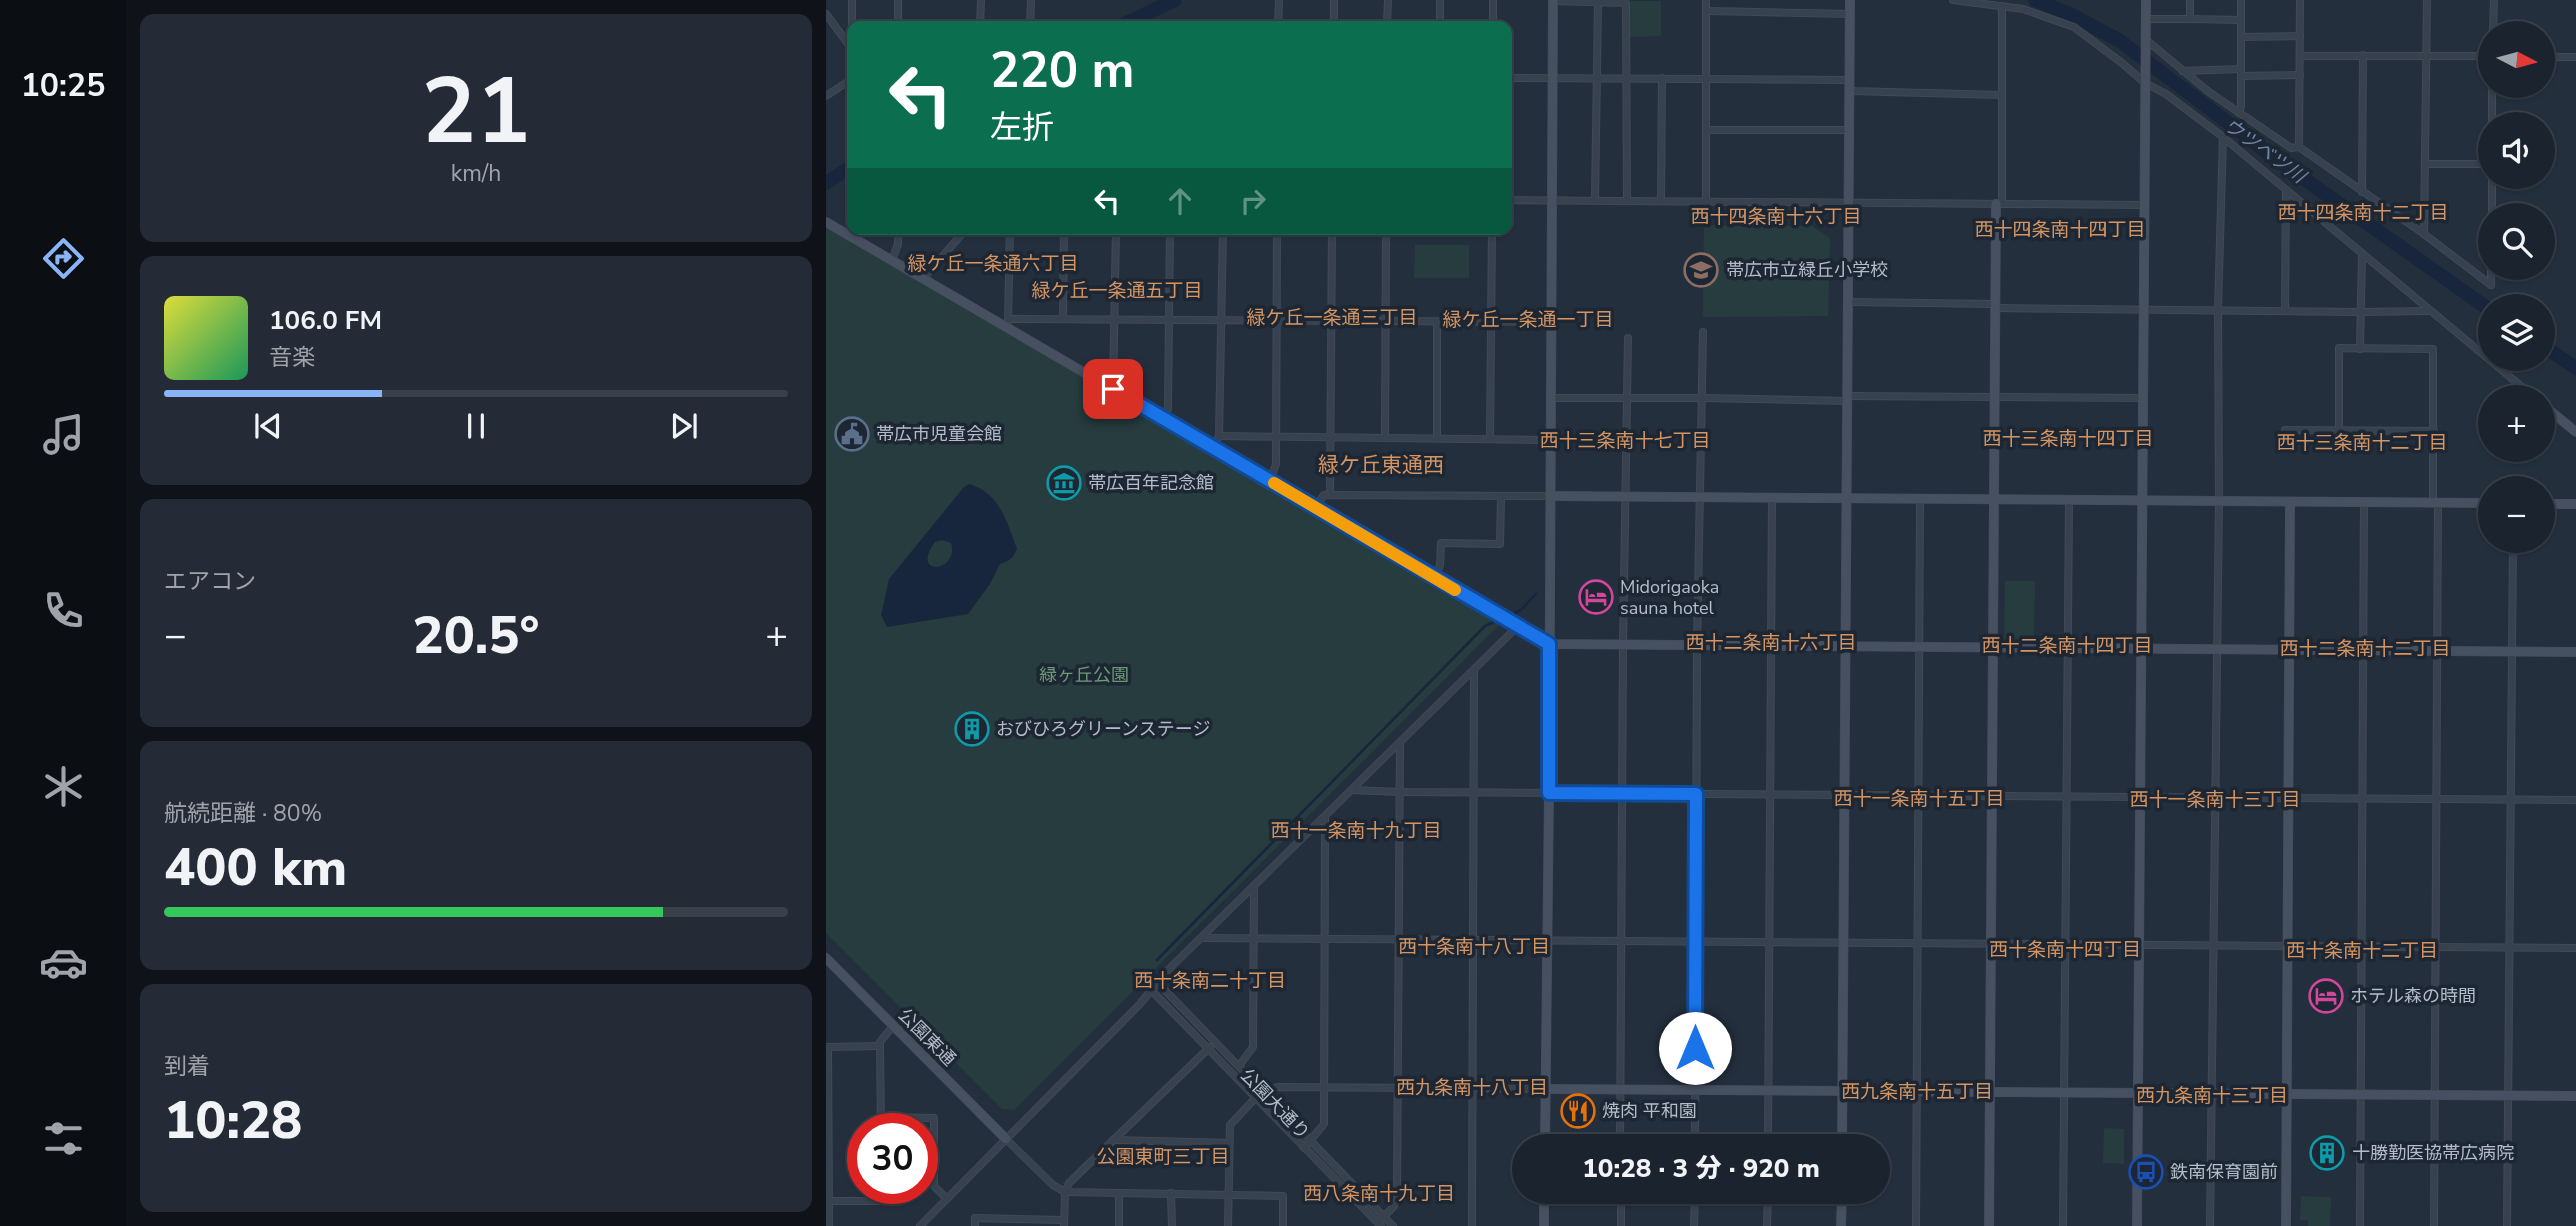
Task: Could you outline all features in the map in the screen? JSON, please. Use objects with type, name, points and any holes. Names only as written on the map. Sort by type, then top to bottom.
[{"type":"street","points":[[852,0],[852,21]]},
{"type":"street","points":[[898,0],[898,21]]},
{"type":"street","points":[[980,21],[981,0]]},
{"type":"street","points":[[1030,21],[1031,0]]},
{"type":"street","points":[[1278,21],[1279,0]]},
{"type":"street","points":[[1334,0],[1334,21]]},
{"type":"street","points":[[1387,21],[1388,0]]},
{"type":"street","points":[[1440,0],[1440,21]]},
{"type":"street","points":[[1493,0],[1493,21]]},
{"type":"street","points":[[1545,1134],[1553,0],[1626,3],[1627,201]]},
{"type":"street","points":[[1706,0],[1706,201]]},
{"type":"street","points":[[1842,1134],[1850,0]]},
{"type":"street","points":[[1953,0],[2045,15],[2074,27],[2223,137],[2518,385]]},
{"type":"street","points":[[2137,1226],[2146,0]]},
{"type":"street","points":[[2190,0],[2190,19]]},
{"type":"street","points":[[2239,113],[2241,0]]},
{"type":"street","points":[[2299,147],[2300,0]]},
{"type":"street","points":[[2424,234],[2427,0]]},
{"type":"street","points":[[2493,21],[2494,0]]},
{"type":"street","points":[[1595,201],[1598,2]]},
{"type":"street","points":[[1989,1226],[1995,398],[2002,6]]},
{"type":"street","points":[[1706,11],[1850,13]]},
{"type":"street","points":[[826,14],[847,42]]},
{"type":"street","points":[[2146,19],[2241,20]]},
{"type":"street","points":[[2241,37],[2300,36]]},
{"type":"street","points":[[2145,43],[2239,113],[2291,148],[2299,147],[2478,275]]},
{"type":"street","points":[[2362,192],[2363,55]]},
{"type":"street","points":[[2300,56],[2478,56]]},
{"type":"street","points":[[2555,57],[2576,57]]},
{"type":"street","points":[[2183,71],[2300,75]]},
{"type":"street","points":[[1512,78],[1707,79],[2002,95]]},
{"type":"street","points":[[1661,201],[1662,78]]},
{"type":"street","points":[[826,96],[847,82]]},
{"type":"street","points":[[1706,130],[1849,130]]},
{"type":"street","points":[[2210,1226],[2219,501],[2218,309],[2223,137]]},
{"type":"street","points":[[2425,164],[2478,164]]},
{"type":"street","points":[[2286,190],[2286,310]]},
{"type":"street","points":[[1512,200],[2145,205]]},
{"type":"street","points":[[826,222],[847,234]]},
{"type":"street","points":[[849,235],[1008,323],[1163,419],[1549,644],[2576,652]]},
{"type":"street","points":[[892,260],[898,244],[898,235]]},
{"type":"street","points":[[923,278],[961,235]]},
{"type":"street","points":[[1008,323],[1010,235]]},
{"type":"street","points":[[1063,319],[1064,235]]},
{"type":"street","points":[[1113,389],[1116,235]]},
{"type":"street","points":[[1163,419],[1168,409],[1170,235]]},
{"type":"street","points":[[1214,448],[1219,436],[1223,235]]},
{"type":"street","points":[[1270,481],[1276,464],[1277,235]]},
{"type":"street","points":[[1330,495],[1332,235]]},
{"type":"street","points":[[1385,438],[1386,235]]},
{"type":"street","points":[[1490,438],[1492,235]]},
{"type":"street","points":[[2360,349],[2362,255]]},
{"type":"street","points":[[1848,302],[2145,309],[2429,311]]},
{"type":"street","points":[[1008,323],[1063,319],[1551,323]]},
{"type":"street","points":[[1437,322],[1437,438]]},
{"type":"street","points":[[1695,1134],[1697,646],[1703,332]]},
{"type":"street","points":[[1620,1134],[1628,338]]},
{"type":"street","points":[[2339,432],[2339,348],[2433,349],[2437,650],[2434,1226]]},
{"type":"street","points":[[1551,398],[2144,398]]},
{"type":"street","points":[[2555,415],[2576,432]]},
{"type":"street","points":[[2285,430],[2434,432]]},
{"type":"street","points":[[1219,436],[1551,440]]},
{"type":"street","points":[[1315,507],[1324,495],[2478,503]]},
{"type":"street","points":[[1435,577],[1440,565],[1441,543],[1500,544],[1501,497]]},
{"type":"street","points":[[1768,1134],[1772,498]]},
{"type":"street","points":[[1916,1226],[1920,499]]},
{"type":"street","points":[[2063,1226],[2069,500]]},
{"type":"street","points":[[2286,1226],[2290,502]]},
{"type":"street","points":[[2360,1226],[2364,502]]},
{"type":"street","points":[[2555,504],[2576,504]]},
{"type":"street","points":[[2507,1226],[2513,553]]},
{"type":"street","points":[[920,1226],[1139,1005],[1157,982],[1518,626]]},
{"type":"street","points":[[1472,1226],[1474,671]]},
{"type":"street","points":[[1379,1224],[1394,1206],[1397,1194],[1400,744]]},
{"type":"street","points":[[1352,790],[2576,800]]},
{"type":"street","points":[[1304,1148],[1324,1124],[1325,817]]},
{"type":"street","points":[[1239,1066],[1253,1047],[1254,887]]},
{"type":"street","points":[[1202,938],[2576,948]]},
{"type":"street","name":"公園東通","points":[[826,958],[1006,1139]]},
{"type":"street","name":"公園大通り","points":[[1157,982],[1393,1226]]},
{"type":"street","name":"公園大通り","points":[[1151,990],[1379,1224]]},
{"type":"street","points":[[881,1113],[880,1042],[893,1026]]},
{"type":"street","points":[[975,1226],[975,1218],[1064,1223],[1065,1192],[1069,1183],[1214,1043]]},
{"type":"street","points":[[829,1226],[827,1047],[880,1046]]},
{"type":"street","points":[[1228,1226],[1230,1125],[1262,1091],[1279,1087],[2576,1096]]},
{"type":"street","points":[[1006,1139],[1053,1185],[1065,1192],[1283,1196],[1283,1226]]},
{"type":"street","points":[[1113,1140],[1229,1143]]},
{"type":"street","points":[[938,1190],[947,1199]]},
{"type":"street","points":[[1119,1193],[1119,1226]]},
{"type":"street","points":[[1171,1193],[1172,1226]]},
{"type":"street","points":[[827,1200],[847,1200]]},
{"type":"street","points":[[1544,1204],[1544,1226]]},
{"type":"street","points":[[1621,1204],[1621,1226]]},
{"type":"street","points":[[1694,1226],[1695,1204]]},
{"type":"street","points":[[1767,1226],[1768,1204]]},
{"type":"street","points":[[1841,1226],[1842,1204]]},
{"type":"green space","points":[[1630,1],[1661,1],[1661,36],[1630,37]]},
{"type":"green space","name":"緑ヶ丘公園","points":[[826,224],[1503,621],[1014,1110],[1002,1109],[826,933]]},
{"type":"green space","points":[[1704,225],[1812,226],[1830,238],[1828,316],[1703,317]]},
{"type":"green space","points":[[1415,245],[1469,245],[1469,278],[1414,278]]},
{"type":"green space","points":[[2005,581],[2035,581],[2034,642],[2004,641]]},
{"type":"green space","points":[[2104,1128],[2124,1129],[2124,1164],[2103,1163]]},
{"type":"green space","points":[[2301,1196],[2331,1197],[2330,1226],[2308,1226],[2308,1220],[2300,1220]]},
{"type":"water","points":[[969,484],[980,488],[995,501],[1010,529],[1016,552],[1009,560],[1000,564],[990,584],[968,614],[887,627],[881,615],[889,579]],"holes":[[[942,540],[951,543],[952,553],[949,560],[943,565],[931,566],[928,561],[929,554],[935,542]]]},
{"type":"waterway","name":"ウツベツ川","points":[[1131,21],[1175,0]]},
{"type":"waterway","name":"ウツベツ川","points":[[2035,0],[2072,15],[2120,41],[2276,159],[2478,302]]},
{"type":"waterway","name":"ウツベツ川","points":[[826,183],[847,169]]},
{"type":"waterway","name":"ウツベツ川","points":[[2555,354],[2576,368]]},
{"type":"waterway","points":[[1506,617],[1521,610],[1536,594]]},
{"type":"waterway","points":[[1157,960],[1485,626],[1500,619]]},
{"type":"slow traffic","points":[[1274,483],[1455,590]]},
{"type":"place","name":"帯広市立緑丘小学校","points":[[1701,270]]},
{"type":"place","name":"帯広市児童会館","points":[[852,434]]},
{"type":"place","name":"帯広百年記念館","points":[[1064,483]]},
{"type":"place","name":"Midorigaoka sauna hotel","points":[[1596,597]]},
{"type":"place","name":"おびひろグリーンステージ","points":[[972,729]]},
{"type":"place","name":"ホテル森の時間","points":[[2326,996]]},
{"type":"place","name":"焼肉 平和園","points":[[1578,1111]]},
{"type":"place","name":"十勝勤医協帯広病院","points":[[2327,1153]]},
{"type":"place","name":"鉄南保育園前","points":[[2146,1172]]},
{"type":"district","name":"西十四条南十二丁目","points":[[2363,212]]},
{"type":"district","name":"西十四条南十六丁目","points":[[1776,216]]},
{"type":"district","name":"西十四条南十四丁目","points":[[2060,229]]},
{"type":"district","name":"緑ケ丘一条通六丁目","points":[[993,263]]},
{"type":"district","name":"緑ケ丘一条通五丁目","points":[[1117,290]]},
{"type":"district","name":"緑ケ丘一条通三丁目","points":[[1332,317]]},
{"type":"district","name":"緑ケ丘一条通一丁目","points":[[1528,319]]},
{"type":"district","name":"西十三条南十四丁目","points":[[2068,438]]},
{"type":"district","name":"西十三条南十七丁目","points":[[1625,440]]},
{"type":"district","name":"西十三条南十二丁目","points":[[2362,442]]},
{"type":"district","name":"緑ケ丘東通西","points":[[1381,465]]},
{"type":"district","name":"西十二条南十六丁目","points":[[1771,642]]},
{"type":"district","name":"西十二条南十四丁目","points":[[2067,645]]},
{"type":"district","name":"西十二条南十二丁目","points":[[2365,648]]},
{"type":"district","name":"西十一条南十五丁目","points":[[1919,798]]},
{"type":"district","name":"西十一条南十三丁目","points":[[2215,799]]},
{"type":"district","name":"西十一条南十九丁目","points":[[1356,830]]},
{"type":"district","name":"西十条南十八丁目","points":[[1474,946]]},
{"type":"district","name":"西十条南十四丁目","points":[[2065,949]]},
{"type":"district","name":"西十条南十二丁目","points":[[2362,950]]},
{"type":"district","name":"西十条南二十丁目","points":[[1210,980]]},
{"type":"district","name":"西九条南十八丁目","points":[[1472,1087]]},
{"type":"district","name":"西九条南十五丁目","points":[[1917,1091]]},
{"type":"district","name":"西九条南十三丁目","points":[[2212,1095]]},
{"type":"district","name":"公園東町三丁目","points":[[1163,1156]]},
{"type":"district","name":"西八条南十九丁目","points":[[1379,1193]]},
{"type":"route","points":[[1113,389],[1549,644],[1549,793],[1696,794],[1695,1048]]}]
